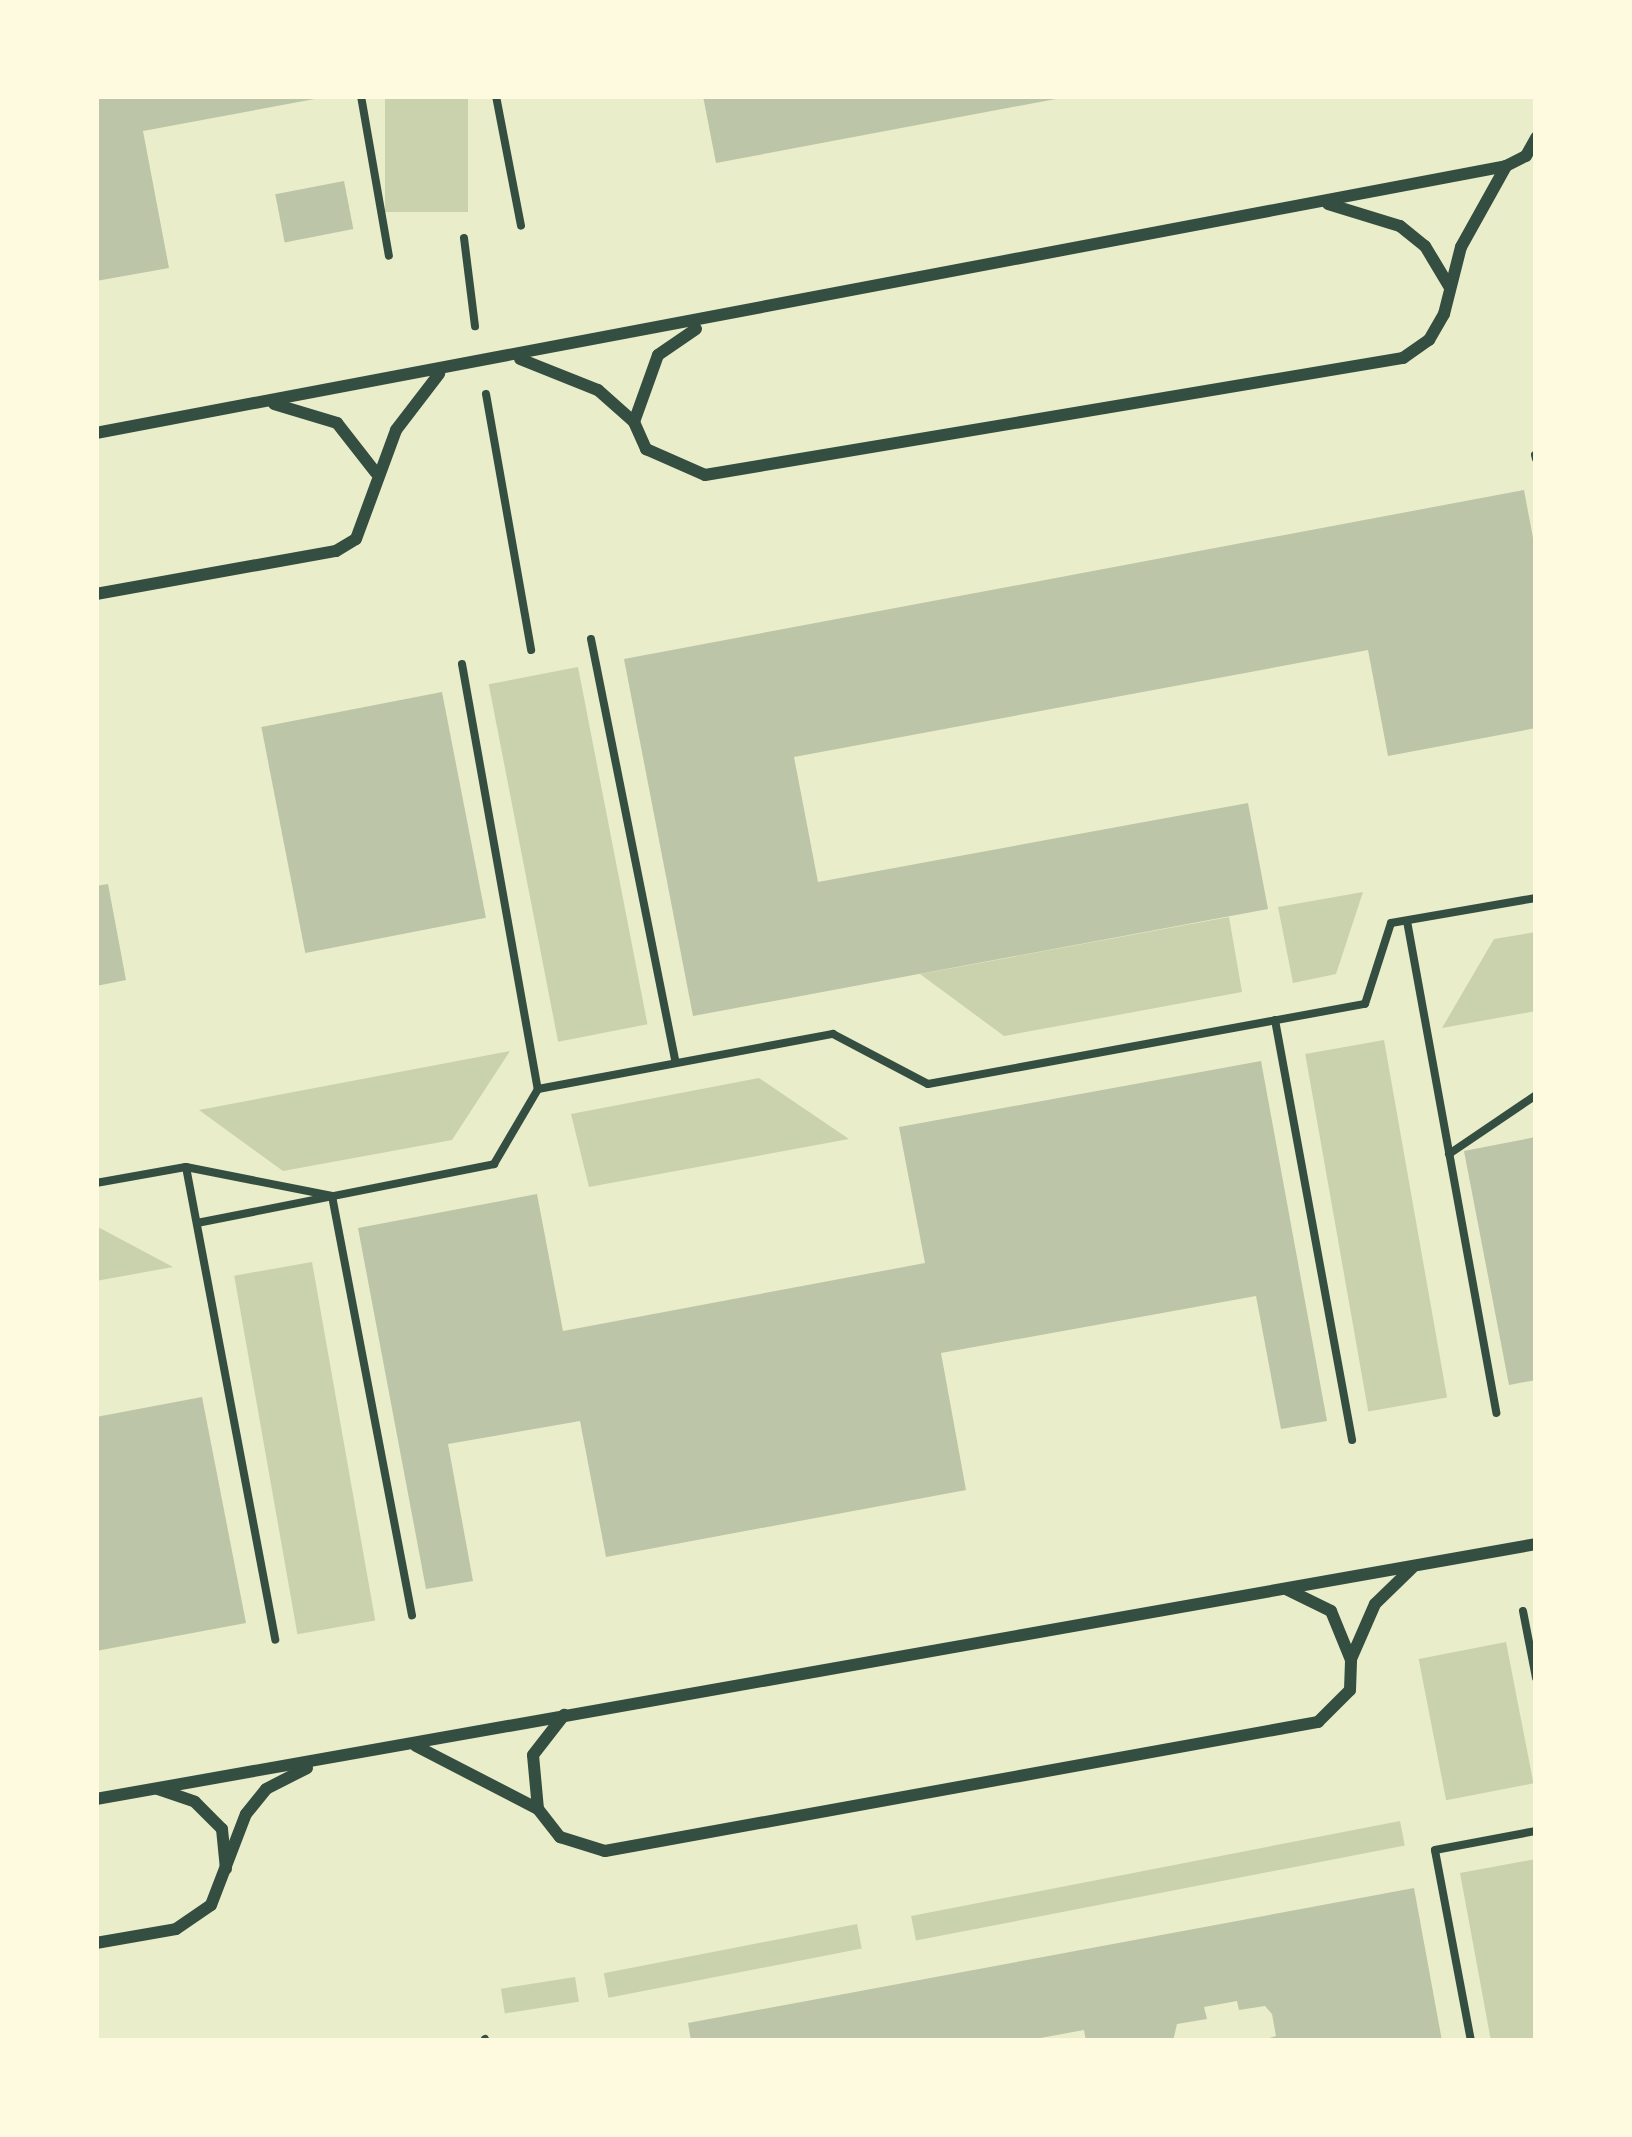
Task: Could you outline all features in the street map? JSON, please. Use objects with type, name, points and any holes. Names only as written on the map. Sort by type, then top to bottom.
[{"type":"street","points":[[96,433],[440,373],[1506,166],[1526,156],[1536,138]]},
{"type":"street","points":[[518,358],[598,390],[634,422],[663,463],[705,476],[1403,358],[1429,340],[1478,211],[1506,166]]},
{"type":"street","points":[[1318,202],[1400,226],[1425,247],[1449,286]]},
{"type":"street","points":[[634,422],[658,355],[712,321]]},
{"type":"street","points":[[96,594],[336,551],[368,522],[376,473],[413,400],[440,373]]},
{"type":"street","points":[[260,402],[337,423],[376,473]]},
{"type":"street","points":[[96,1799],[1536,1544]]},
{"type":"street","points":[[416,1745],[538,1809],[560,1837],[604,1850],[1318,1722],[1350,1690],[1351,1660],[1375,1604],[1413,1568]]},
{"type":"street","points":[[1284,1589],[1331,1611],[1351,1660]]},
{"type":"street","points":[[538,1809],[533,1755],[568,1712]]},
{"type":"street","points":[[96,1942],[176,1929],[211,1905],[247,1814],[266,1789],[317,1763]]},
{"type":"street","points":[[157,1789],[195,1802],[221,1828],[226,1872]]},
{"type":"path","points":[[361,96],[389,256]]},
{"type":"path","points":[[496,96],[521,226]]},
{"type":"path","points":[[464,238],[476,330]]},
{"type":"path","points":[[487,400],[531,650]]},
{"type":"path","points":[[590,639],[676,1063]]},
{"type":"path","points":[[196,1223],[494,1164],[538,1089],[462,664]]},
{"type":"path","points":[[538,1089],[833,1034],[928,1084],[1276,1021],[1364,1004],[1391,923],[1536,898]]},
{"type":"path","points":[[1407,921],[1496,1413]]},
{"type":"path","points":[[1276,1021],[1352,1440]]},
{"type":"path","points":[[1448,1154],[1536,1094]]},
{"type":"path","points":[[96,1183],[186,1167],[332,1196]]},
{"type":"path","points":[[186,1167],[275,1640]]},
{"type":"path","points":[[332,1196],[412,1615]]},
{"type":"path","points":[[1523,1611],[1536,1678]]},
{"type":"path","points":[[1471,2041],[1436,1850],[1536,1831]]},
{"type":"green space","points":[[385,96],[468,96],[468,212],[385,212]]},
{"type":"green space","points":[[578,667],[647,1024],[558,1042],[489,684]]},
{"type":"green space","points":[[1363,892],[1336,974],[1293,983],[1278,907]]},
{"type":"green space","points":[[1229,917],[1242,992],[1004,1036],[920,974]]},
{"type":"green space","points":[[1536,932],[1536,1011],[1442,1028],[1494,939]]},
{"type":"green space","points":[[1384,1040],[1447,1397],[1368,1411],[1305,1054]]},
{"type":"green space","points":[[510,1051],[452,1140],[283,1171],[199,1110]]},
{"type":"green space","points":[[759,1078],[849,1139],[589,1187],[571,1114]]},
{"type":"green space","points":[[96,1226],[173,1267],[96,1281]]},
{"type":"green space","points":[[312,1262],[375,1620],[297,1634],[234,1276]]},
{"type":"green space","points":[[1506,1642],[1533,1783],[1446,1800],[1419,1659]]},
{"type":"green space","points":[[1400,1821],[1405,1846],[916,1941],[911,1916]]},
{"type":"green space","points":[[1536,1859],[1536,2041],[1491,2041],[1460,1873]]},
{"type":"green space","points":[[857,1924],[862,1949],[609,1998],[604,1973]]},
{"type":"green space","points":[[575,1977],[579,2002],[505,2013],[501,1989]]},
{"type":"building","points":[[96,96],[320,98],[143,131],[169,268],[96,281]]},
{"type":"building","points":[[703,96],[1061,96],[1061,98],[716,163]]},
{"type":"building","points":[[344,181],[353,229],[285,242],[275,194]]},
{"type":"building","points":[[1524,490],[1536,554],[1536,728],[1388,756],[1368,650],[794,757],[818,882],[1248,803],[1268,909],[693,1016],[624,659]]},
{"type":"building","points":[[442,692],[486,918],[305,953],[261,727]]},
{"type":"building","points":[[108,884],[126,980],[96,986],[96,886]]},
{"type":"building","points":[[1261,1061],[1327,1421],[1281,1429],[1256,1296],[941,1353],[966,1490],[606,1557],[580,1421],[448,1444],[473,1581],[426,1589],[358,1228],[537,1194],[563,1331],[925,1263],[899,1127]]},
{"type":"building","points":[[1536,1137],[1536,1380],[1509,1385],[1464,1151]]},
{"type":"building","points":[[202,1397],[246,1623],[96,1651],[96,1417]]},
{"type":"building","points":[[1414,1888],[1442,2041],[1259,2041],[1276,2036],[1272,2014],[1265,2006],[1239,2010],[1237,2001],[1204,2007],[1207,2019],[1177,2024],[1173,2041],[1086,2041],[1084,2030],[1024,2041],[691,2041],[688,2023]]}]
